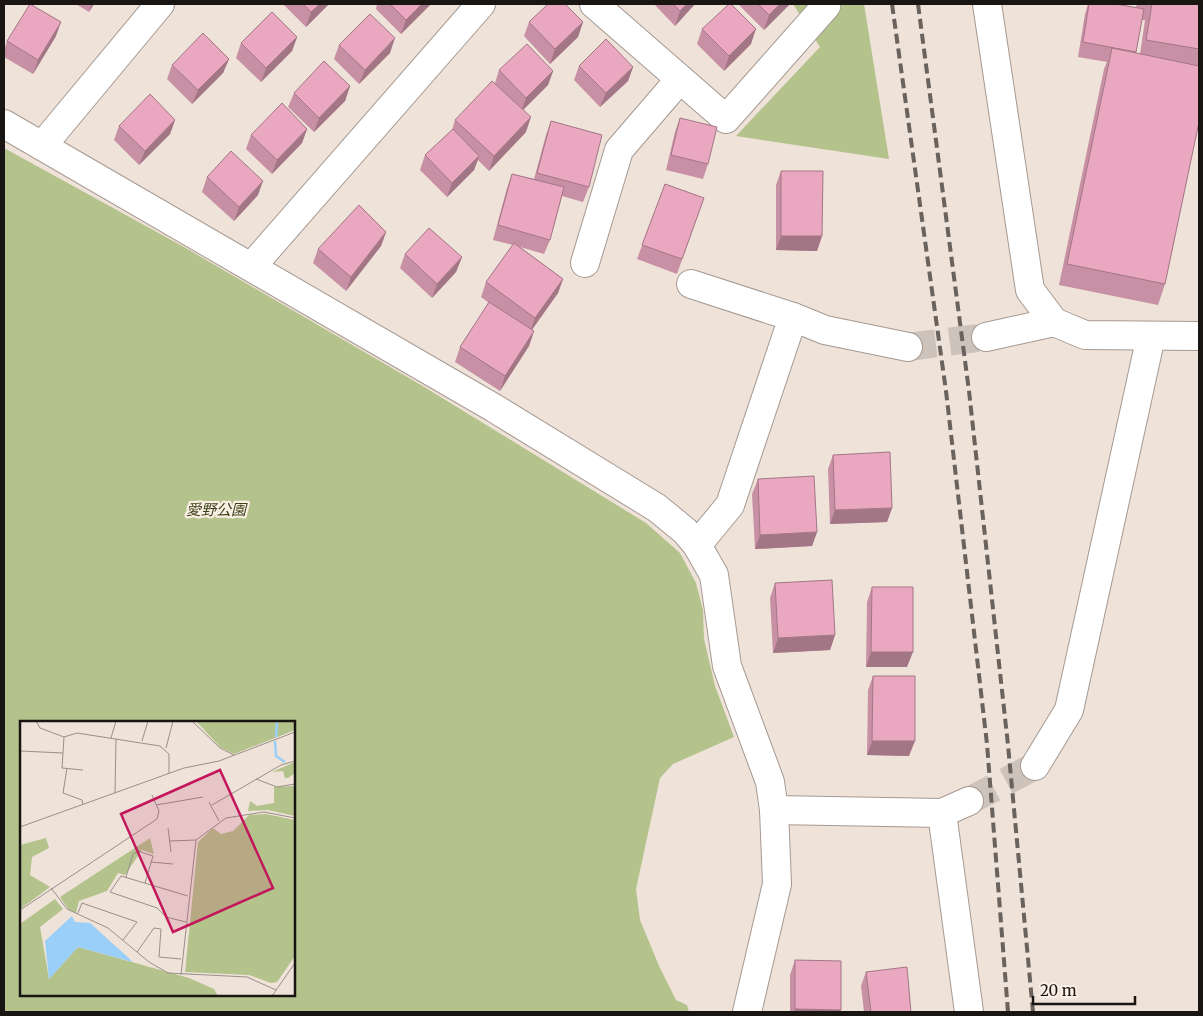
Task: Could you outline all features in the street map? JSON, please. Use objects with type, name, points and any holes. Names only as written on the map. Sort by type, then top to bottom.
[{"type":"street","points":[[42,146],[160,4]]},
{"type":"street","points":[[252,266],[481,4]]},
{"type":"street","points":[[594,4],[726,119],[826,4]]},
{"type":"street","points":[[987,4],[1030,290],[1054,322],[1085,334],[1199,336]]},
{"type":"street","points":[[585,263],[619,150],[680,79]]},
{"type":"street","points":[[4,124],[252,266],[494,408],[657,508],[685,531],[697,545],[714,575],[727,666],[770,782],[774,810],[777,884],[747,1012]]},
{"type":"street","points":[[691,284],[793,316],[825,330],[908,347]]},
{"type":"street","points":[[697,545],[730,505],[793,316]]},
{"type":"street","points":[[986,337],[1054,322]]},
{"type":"street","points":[[1035,766],[1068,710],[1151,336]]},
{"type":"street","points":[[774,810],[942,813],[969,801]]},
{"type":"street","points":[[942,813],[968,1012]]},
{"type":"green space","points":[[793,4],[864,4],[889,159],[736,136],[820,47]]},
{"type":"green space","name":"愛野公園","points":[[4,148],[184,247],[421,385],[646,523],[680,553],[696,583],[703,610],[704,639],[715,686],[734,737],[673,764],[660,778],[636,889],[640,920],[659,966],[676,1000],[687,1005],[689,1012],[4,1012]]},
{"type":"building","points":[[30,4],[61,22],[38,60],[7,41]]},
{"type":"building","points":[[303,4],[320,4],[311,12]]},
{"type":"building","points":[[390,4],[422,4],[406,20]]},
{"type":"building","points":[[548,4],[565,4],[583,22],[555,49],[529,22]]},
{"type":"building","points":[[673,4],[687,4],[680,11]]},
{"type":"building","points":[[729,4],[756,29],[729,56],[702,29]]},
{"type":"building","points":[[758,4],[780,4],[769,15]]},
{"type":"building","points":[[1089,4],[1116,4],[1144,9],[1136,52],[1083,42]]},
{"type":"building","points":[[1152,4],[1199,4],[1199,49],[1146,40]]},
{"type":"building","points":[[272,12],[297,37],[266,68],[241,43]]},
{"type":"building","points":[[370,14],[395,38],[365,70],[339,45]]},
{"type":"building","points":[[203,33],[229,59],[198,90],[172,65]]},
{"type":"building","points":[[606,39],[633,67],[606,93],[579,66]]},
{"type":"building","points":[[527,44],[553,71],[526,98],[499,70]]},
{"type":"building","points":[[1112,48],[1199,66],[1199,122],[1165,284],[1067,264]]},
{"type":"building","points":[[324,61],[350,86],[319,118],[294,93]]},
{"type":"building","points":[[492,81],[531,117],[494,156],[455,120]]},
{"type":"building","points":[[150,94],[175,120],[145,151],[119,126]]},
{"type":"building","points":[[282,103],[307,129],[277,160],[251,135]]},
{"type":"building","points":[[680,118],[717,127],[708,164],[671,155]]},
{"type":"building","points":[[551,121],[602,135],[589,187],[537,173]]},
{"type":"building","points":[[453,129],[479,156],[452,183],[425,155]]},
{"type":"building","points":[[231,151],[263,181],[239,207],[207,177]]},
{"type":"building","points":[[781,171],[823,171],[822,236],[781,236]]},
{"type":"building","points":[[512,174],[564,187],[550,240],[498,225]]},
{"type":"building","points":[[665,184],[704,198],[682,259],[642,245]]},
{"type":"building","points":[[359,205],[386,232],[351,277],[318,249]]},
{"type":"building","points":[[429,228],[462,257],[437,284],[405,254]]},
{"type":"building","points":[[514,243],[563,279],[535,318],[486,282]]},
{"type":"building","points":[[489,302],[534,331],[505,376],[460,347]]},
{"type":"building","points":[[890,452],[892,508],[835,510],[833,455]]},
{"type":"building","points":[[814,476],[817,532],[760,535],[758,479]]},
{"type":"building","points":[[832,580],[835,635],[778,638],[775,583]]},
{"type":"building","points":[[872,587],[913,587],[913,652],[871,652]]},
{"type":"building","points":[[873,676],[915,676],[915,741],[872,741]]},
{"type":"building","points":[[795,960],[841,961],[841,1010],[795,1009]]},
{"type":"building","points":[[907,967],[911,1012],[871,1012],[866,972]]},
{"type":"tunnel","points":[[908,347],[986,337]]},
{"type":"tunnel","points":[[969,801],[1035,766]]},
{"type":"railway","points":[[892,4],[946,391],[987,744],[1008,1012]]},
{"type":"railway","points":[[918,4],[969,391],[1008,745],[1033,1012]]}]
